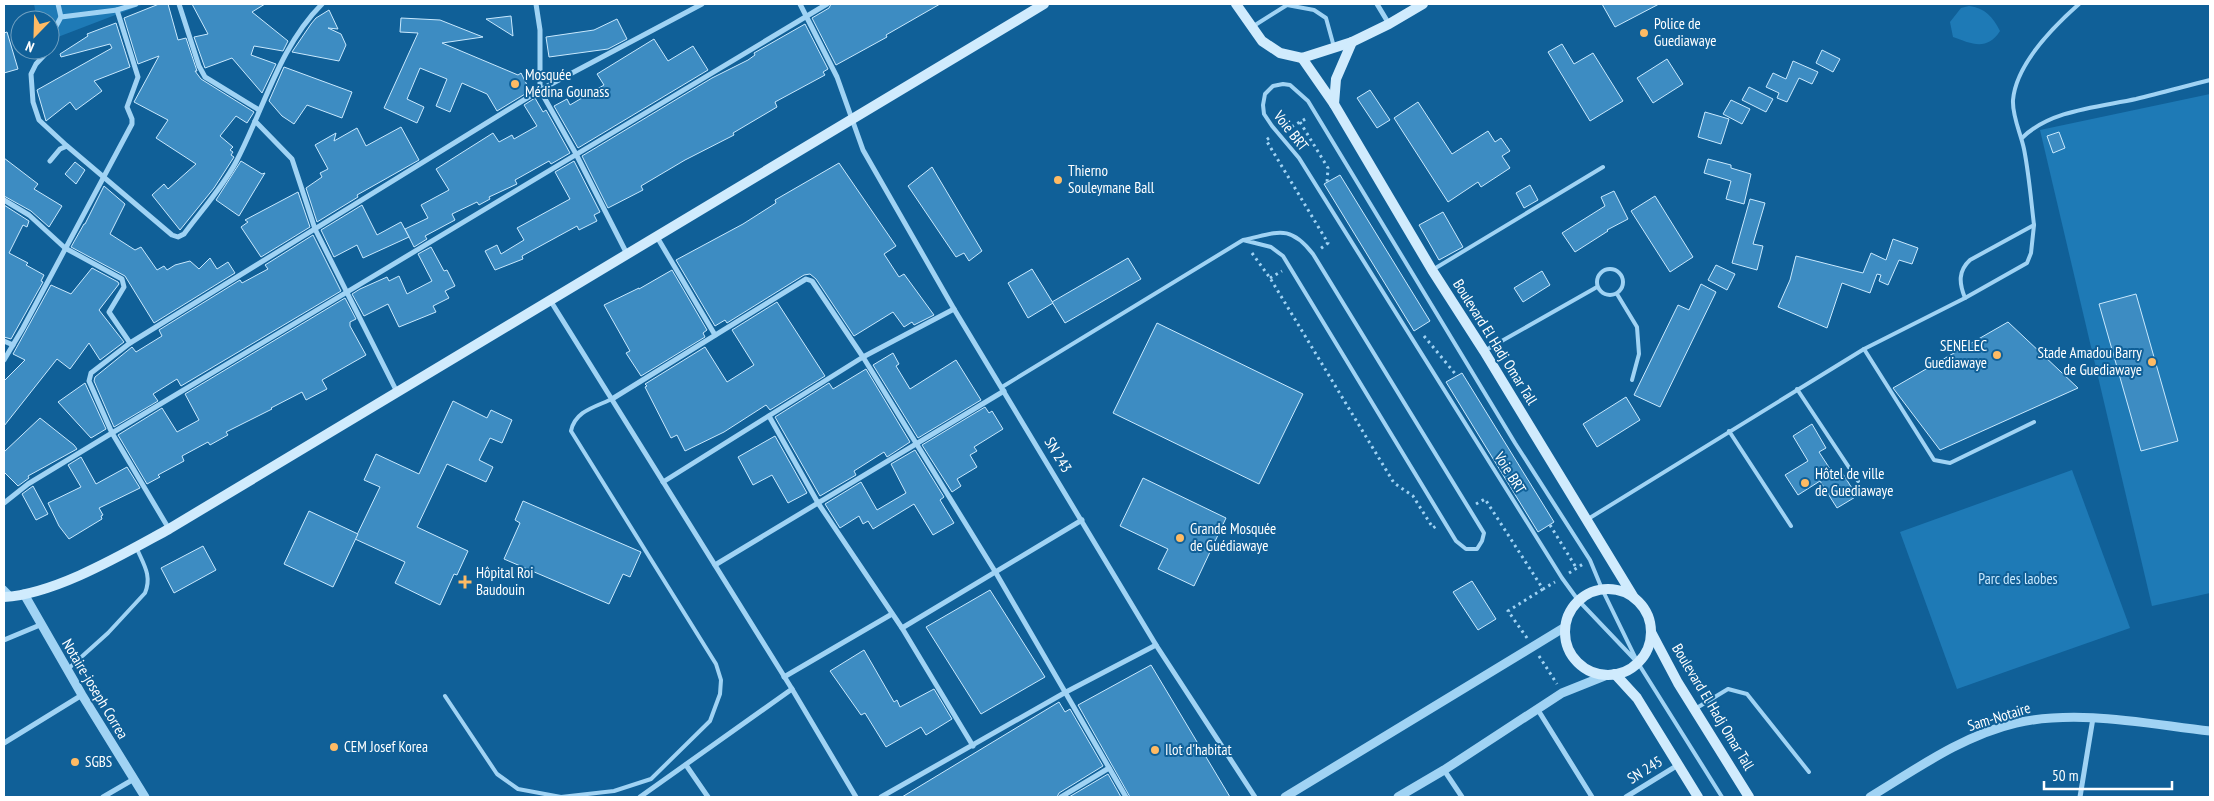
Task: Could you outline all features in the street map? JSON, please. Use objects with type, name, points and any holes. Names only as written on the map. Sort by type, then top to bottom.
[{"type":"main road","points":[[8,597],[72,579],[169,529],[1044,4]]},
{"type":"main road","points":[[1236,4],[1262,41],[1280,53],[1302,58],[1352,42],[1389,24],[1423,4]]},
{"type":"main road","points":[[1334,104],[1336,79],[1352,42]]},
{"type":"main road","name":"Boulevard El Hadj Omar Tall","points":[[1302,58],[1334,104],[1432,270],[1484,351],[1633,596],[1642,606],[1649,618],[1651,632],[1678,683],[1749,797]]},
{"type":"main road","points":[[1633,596],[1612,589],[1602,589],[1589,593],[1578,600],[1567,617],[1565,627],[1566,641],[1576,659],[1593,672],[1611,674],[1623,672],[1638,663]]},
{"type":"main road","name":"Boulevard El Hadj Omar Tall","points":[[1638,663],[1647,649],[1651,632]]},
{"type":"main road","points":[[1611,674],[1637,698],[1698,797]]},
{"type":"street","points":[[58,4],[61,17],[117,10],[136,4]]},
{"type":"street","points":[[180,4],[198,66],[205,77],[259,110]]},
{"type":"street","points":[[39,60],[31,74],[33,102],[39,120],[172,236],[178,237],[184,234],[227,176],[292,45],[304,25],[322,4]]},
{"type":"street","points":[[536,4],[540,30],[540,90],[576,154],[627,255]]},
{"type":"street","points":[[169,529],[112,433],[89,381],[91,373],[130,343],[540,90],[702,4]]},
{"type":"street","name":"SN 243","points":[[800,4],[837,77],[863,150],[954,309],[1156,646],[1255,797]]},
{"type":"street","points":[[4,503],[28,484],[112,433],[827,4]]},
{"type":"street","points":[[1377,4],[1389,24]]},
{"type":"street","points":[[4,360],[132,124],[127,107],[138,82],[138,77],[117,10]]},
{"type":"street","points":[[255,121],[292,159],[315,229],[397,392]]},
{"type":"street","points":[[50,161],[60,148],[67,146]]},
{"type":"street","points":[[4,200],[29,215],[65,248],[122,279],[124,287],[109,312],[130,343]]},
{"type":"street","points":[[658,237],[715,334]]},
{"type":"street","points":[[612,399],[715,334],[809,279],[812,281],[863,358],[996,573],[1126,797]]},
{"type":"street","points":[[550,299],[792,689],[856,797]]},
{"type":"street","points":[[663,482],[863,358],[954,309]]},
{"type":"street","points":[[4,341],[13,345]]},
{"type":"street","points":[[715,565],[1003,389]]},
{"type":"street","points":[[769,416],[818,503],[902,628],[973,746]]},
{"type":"street","points":[[902,628],[1082,520]]},
{"type":"street","points":[[4,588],[8,597]]},
{"type":"street","name":"Notaire-joseph Correa","points":[[24,594],[40,625],[145,797]]},
{"type":"street","points":[[784,677],[892,614]]},
{"type":"street","points":[[4,640],[40,625]]},
{"type":"street","points":[[1285,797],[1565,627]]},
{"type":"street","points":[[881,797],[1066,692],[1156,646]]},
{"type":"street","points":[[1398,797],[1444,770],[1562,693],[1611,674]]},
{"type":"street","points":[[640,797],[792,689]]},
{"type":"street","points":[[4,743],[82,695]]},
{"type":"street","points":[[1538,710],[1592,797]]},
{"type":"street","points":[[2080,797],[2093,718]]},
{"type":"street","name":"Sam-Notaire","points":[[1870,797],[1919,767],[1970,740],[1995,730],[2036,720],[2093,718],[2210,731]]},
{"type":"street","points":[[686,765],[708,797]]},
{"type":"street","name":"SN 245","points":[[1626,797],[1678,765]]},
{"type":"street","points":[[1061,797],[1109,768]]},
{"type":"street","points":[[1444,770],[1462,797]]},
{"type":"street","points":[[103,797],[134,779]]},
{"type":"lane","points":[[1252,28],[1287,4],[1314,10],[1326,18],[1334,49]]},
{"type":"lane","points":[[1586,520],[1864,349],[1965,298],[2026,263],[2031,253],[2034,225],[2022,138],[2013,100],[2020,76],[2030,57],[2079,4]]},
{"type":"lane","points":[[2022,138],[2030,130],[2043,122],[2210,80]]},
{"type":"lane","name":"Voie BRT","points":[[1638,663],[1578,600],[1299,158],[1264,114],[1265,94],[1273,86],[1290,85],[1308,101],[1515,443],[1590,560],[1638,663],[1722,797]]},
{"type":"lane","points":[[1432,270],[1603,167]]},
{"type":"lane","points":[[1965,298],[1960,277],[1962,267],[1970,260],[2034,225]]},
{"type":"lane","points":[[1003,389],[1243,240],[1284,231],[1303,240],[1313,254],[1484,533],[1477,549],[1466,548],[1456,541],[1283,256],[1271,247],[1243,240]]},
{"type":"lane","points":[[1484,351],[1597,286],[1599,275],[1609,269],[1620,273],[1624,284],[1617,294]]},
{"type":"lane","points":[[1597,286],[1605,295],[1617,294]]},
{"type":"lane","points":[[1617,294],[1637,326],[1639,354],[1632,380]]},
{"type":"lane","points":[[1864,349],[1934,460],[1950,463],[2034,422]]},
{"type":"lane","points":[[1798,389],[1858,481]]},
{"type":"lane","points":[[445,696],[497,774],[518,789],[561,797],[614,791],[651,779],[710,721],[720,694],[720,680],[716,664],[571,431],[572,424],[578,414],[612,399]]},
{"type":"lane","points":[[1729,431],[1792,526]]},
{"type":"lane","points":[[67,670],[108,633],[145,593],[149,585],[149,575],[136,547]]},
{"type":"lane","points":[[1695,709],[1728,689],[1747,694],[1809,772]]},
{"type":"path","points":[[1313,254],[1328,243],[1266,140],[1315,114]]},
{"type":"path","points":[[1300,122],[1328,168],[1327,183]]},
{"type":"path","points":[[1270,278],[1290,267]]},
{"type":"path","points":[[1418,328],[1457,376]]},
{"type":"path","points":[[1550,525],[1576,568]]},
{"type":"green space","points":[[34,4],[144,4],[60,36],[60,10],[35,10]]},
{"type":"green space","points":[[1969,6],[1984,11],[1991,17],[2000,31],[1995,37],[1984,44],[1967,42],[1953,37],[1950,22],[1961,8]]},
{"type":"green space","name":"Stade Amadou Barry de Guediawaye","points":[[2210,94],[2210,593],[2152,606],[2040,130]]},
{"type":"green space","name":"Parc des laobes","points":[[2072,470],[2130,628],[1957,689],[1900,532]]},
{"type":"building","points":[[159,4],[168,4],[178,40],[186,38],[197,71],[195,71],[201,79],[254,112],[247,123],[236,116],[220,136],[233,147],[230,150],[233,152],[231,155],[234,157],[214,188],[180,230],[152,195],[164,184],[168,189],[196,164],[156,138],[168,120],[134,102],[159,56],[138,64],[124,18]]},
{"type":"building","points":[[192,4],[265,4],[252,12],[288,41],[283,51],[254,46],[251,55],[276,64],[262,93],[232,58],[205,68],[194,37],[208,34]]},
{"type":"building","points":[[831,4],[940,4],[886,35],[887,37],[836,65],[812,18],[829,8]]},
{"type":"building","points":[[1602,4],[1659,4],[1615,27]]},
{"type":"building","points":[[329,10],[338,29],[328,28],[341,34],[346,45],[339,61],[292,52],[316,18]]},
{"type":"building","points":[[511,16],[513,36],[486,19]]},
{"type":"building","points":[[401,18],[440,20],[483,37],[442,43],[518,75],[521,73],[530,91],[497,111],[487,94],[462,83],[450,112],[436,106],[447,79],[420,68],[407,99],[424,107],[417,123],[384,108],[418,33],[400,32]]},
{"type":"building","points":[[617,19],[627,39],[608,49],[549,57],[546,37],[594,30]]},
{"type":"building","points":[[116,23],[130,67],[94,81],[102,91],[76,110],[70,102],[46,121],[37,90],[112,48],[110,44],[61,57],[60,54],[88,36],[87,34]]},
{"type":"building","points":[[805,24],[828,69],[823,72],[825,75],[775,102],[777,107],[733,133],[734,135],[685,160],[641,186],[643,190],[608,208],[582,156],[712,78],[748,60],[755,55],[754,53]]},
{"type":"building","points":[[7,32],[10,42],[10,60],[15,60],[18,69],[4,73],[4,33]]},
{"type":"building","points":[[654,39],[668,61],[693,46],[708,70],[578,148],[554,106],[567,99],[570,105],[604,85],[597,74]]},
{"type":"building","points":[[1562,44],[1574,64],[1593,53],[1623,101],[1590,121],[1548,52]]},
{"type":"building","points":[[1822,50],[1840,59],[1833,72],[1816,63]]},
{"type":"building","points":[[1667,59],[1683,84],[1653,103],[1637,78]]},
{"type":"building","points":[[1793,61],[1818,72],[1812,84],[1799,78],[1787,102],[1777,98],[1779,93],[1766,87],[1773,73],[1786,79]]},
{"type":"building","points":[[284,67],[352,92],[342,118],[307,105],[294,124],[282,116],[269,101]]},
{"type":"building","points":[[1749,87],[1773,99],[1766,112],[1742,100]]},
{"type":"building","points":[[1370,90],[1390,120],[1377,128],[1357,98]]},
{"type":"building","points":[[535,98],[543,112],[546,110],[570,153],[551,164],[549,161],[515,180],[517,184],[489,197],[490,199],[479,205],[477,202],[452,214],[455,220],[425,236],[427,239],[414,247],[405,229],[428,218],[421,205],[449,190],[436,169],[493,133],[499,142],[512,135],[514,139],[537,126],[524,105]]},
{"type":"building","points":[[1731,100],[1750,109],[1742,124],[1723,114]]},
{"type":"building","points":[[1418,102],[1452,154],[1488,131],[1495,142],[1501,138],[1510,151],[1502,156],[1510,168],[1481,187],[1478,182],[1448,202],[1394,118]]},
{"type":"building","points":[[1705,112],[1729,119],[1721,144],[1698,137]]},
{"type":"building","points":[[401,127],[419,160],[357,195],[358,197],[317,222],[306,188],[322,177],[320,173],[328,169],[315,145],[336,133],[334,141],[357,128],[366,146]]},
{"type":"building","points":[[2059,132],[2065,148],[2053,153],[2047,136]]},
{"type":"building","points":[[4,158],[38,184],[34,189],[62,206],[49,227],[31,211],[4,196]]},
{"type":"building","points":[[1708,159],[1731,165],[1731,168],[1751,174],[1744,204],[1726,199],[1731,181],[1704,173]]},
{"type":"building","points":[[241,161],[262,174],[265,173],[239,216],[216,200]]},
{"type":"building","points":[[574,161],[600,212],[594,215],[597,221],[579,230],[577,226],[522,256],[523,259],[495,270],[485,251],[497,245],[501,254],[524,240],[517,228],[570,199],[555,172]]},
{"type":"building","points":[[75,162],[85,170],[76,184],[65,174]]},
{"type":"building","points":[[839,163],[896,246],[884,254],[899,277],[904,274],[934,315],[914,325],[912,322],[904,327],[893,312],[854,336],[816,279],[810,274],[804,275],[727,323],[725,320],[715,326],[676,260],[743,224],[776,203],[775,200]]},
{"type":"building","points":[[932,167],[982,251],[969,261],[964,253],[956,257],[908,186]]},
{"type":"building","points":[[1340,175],[1430,321],[1414,331],[1324,184]]},
{"type":"building","points":[[1530,185],[1538,200],[1524,208],[1516,193]]},
{"type":"building","points":[[104,186],[125,204],[110,234],[135,250],[141,247],[157,270],[164,266],[167,270],[175,265],[190,261],[199,269],[210,258],[217,269],[228,262],[235,273],[154,323],[125,276],[71,247]]},
{"type":"building","points":[[1614,191],[1628,219],[1607,230],[1575,252],[1562,233],[1605,206],[1601,197]]},
{"type":"building","points":[[298,192],[310,227],[261,257],[241,227],[248,222],[245,220]]},
{"type":"building","points":[[1655,196],[1693,257],[1670,272],[1631,211]]},
{"type":"building","points":[[1750,199],[1765,203],[1753,244],[1763,246],[1757,270],[1732,263]]},
{"type":"building","points":[[4,205],[29,221],[27,227],[23,225],[9,253],[28,263],[26,265],[44,275],[41,281],[43,282],[11,339],[4,337]]},
{"type":"building","points":[[362,205],[377,235],[401,222],[409,237],[363,258],[357,245],[334,257],[321,230]]},
{"type":"building","points":[[1443,212],[1463,247],[1439,260],[1419,225]]},
{"type":"building","points":[[313,235],[341,291],[181,386],[177,379],[153,394],[158,401],[114,427],[94,381],[95,377],[132,347],[136,352],[162,336],[159,330],[240,280],[242,283],[268,269],[265,265]]},
{"type":"building","points":[[1893,239],[1918,248],[1912,264],[1899,260],[1888,285],[1879,281],[1881,275],[1877,274],[1870,293],[1842,283],[1827,328],[1778,307],[1790,280],[1796,256],[1863,273],[1871,253],[1886,260]]},
{"type":"building","points":[[431,247],[444,271],[447,270],[455,286],[445,291],[449,298],[433,306],[436,312],[399,327],[388,304],[364,316],[352,294],[360,289],[387,277],[389,281],[399,276],[407,294],[432,281],[418,254]]},
{"type":"building","points":[[1128,258],[1141,279],[1065,323],[1052,302]]},
{"type":"building","points":[[1716,265],[1735,274],[1727,290],[1708,280]]},
{"type":"building","points":[[92,268],[119,284],[99,310],[124,342],[100,360],[89,343],[70,369],[57,359],[4,426],[4,381],[25,360],[13,354],[51,285],[71,294]]},
{"type":"building","points":[[1032,269],[1053,303],[1028,318],[1008,283]]},
{"type":"building","points":[[672,270],[707,330],[703,333],[705,337],[641,376],[626,353],[630,351],[604,305],[639,289]]},
{"type":"building","points":[[1542,271],[1550,285],[1523,302],[1514,288]]},
{"type":"building","points":[[1701,284],[1716,292],[1660,407],[1634,395],[1678,305],[1689,310]]},
{"type":"building","points":[[2136,294],[2178,441],[2141,451],[2099,304]]},
{"type":"building","points":[[345,298],[356,319],[350,322],[350,326],[366,355],[322,380],[327,389],[306,400],[302,392],[271,408],[226,432],[228,435],[210,445],[208,442],[182,456],[184,461],[158,475],[160,477],[147,484],[118,435],[162,408],[177,432],[199,420],[185,394]]},
{"type":"building","points":[[777,302],[825,376],[770,410],[766,405],[724,432],[685,451],[677,435],[671,438],[645,384],[705,347],[727,382],[754,365],[732,330]]},
{"type":"building","name":"SENELEC Guediawaye","points":[[2008,322],[2078,388],[1940,450],[1893,388]]},
{"type":"building","points":[[1157,323],[1303,394],[1259,484],[1113,413]]},
{"type":"building","points":[[893,353],[899,364],[896,366],[910,389],[956,360],[981,400],[918,438],[873,365]]},
{"type":"building","points":[[866,369],[910,442],[887,457],[884,452],[854,471],[856,475],[820,496],[775,417],[829,383],[833,389]]},
{"type":"building","points":[[1462,373],[1554,522],[1538,532],[1446,382]]},
{"type":"building","points":[[85,383],[106,429],[91,438],[58,402]]},
{"type":"building","points":[[1626,397],[1640,420],[1597,447],[1583,424]]},
{"type":"building","points":[[453,401],[487,418],[491,410],[512,420],[502,443],[490,438],[479,460],[493,467],[486,482],[447,464],[417,527],[468,551],[457,575],[454,574],[440,605],[395,583],[405,562],[355,539],[380,487],[364,480],[376,454],[419,474]]},
{"type":"building","points":[[985,407],[989,413],[992,411],[1003,429],[974,447],[977,451],[970,455],[977,467],[957,479],[961,486],[952,492],[922,445]]},
{"type":"building","points":[[40,418],[77,449],[28,476],[29,478],[18,486],[4,472],[4,452]]},
{"type":"building","points":[[1812,424],[1826,448],[1819,452],[1834,475],[1841,471],[1857,496],[1837,508],[1820,481],[1798,495],[1785,475],[1808,461],[1793,436]]},
{"type":"building","points":[[775,436],[807,493],[788,503],[772,475],[753,485],[738,457]]},
{"type":"building","points":[[915,450],[944,497],[940,500],[954,523],[933,535],[914,504],[873,529],[868,521],[863,524],[859,516],[840,528],[825,504],[861,482],[877,510],[906,493],[891,464]]},
{"type":"building","points":[[81,457],[96,484],[127,467],[140,488],[99,508],[103,515],[101,516],[102,519],[69,539],[59,526],[48,503],[81,487],[68,465]]},
{"type":"building","name":"Grande Mosquée de Guédiawaye","points":[[1143,478],[1226,518],[1194,586],[1158,569],[1168,549],[1120,526]]},
{"type":"building","points":[[33,486],[48,514],[36,520],[22,494]]},
{"type":"building","points":[[523,501],[641,552],[630,577],[623,574],[609,604],[504,559],[520,523],[515,520]]},
{"type":"building","points":[[309,511],[358,534],[333,587],[284,564]]},
{"type":"building","points":[[203,546],[216,570],[174,593],[161,568]]},
{"type":"building","points":[[1472,581],[1496,619],[1478,630],[1453,592]]},
{"type":"building","points":[[990,590],[1045,677],[981,714],[926,627]]},
{"type":"building","points":[[864,650],[894,702],[897,700],[900,707],[934,689],[952,719],[926,735],[921,727],[886,747],[865,713],[861,715],[830,671]]},
{"type":"building","name":"Ilot d'habitat","points":[[1151,665],[1230,797],[1130,797],[1078,705]]},
{"type":"building","points":[[1059,702],[1065,712],[1070,709],[1103,766],[1059,793],[1057,797],[902,797]]},
{"type":"building","points":[[1108,774],[1121,797],[1069,797]]},
{"type":"place","name":"Police de Guediawaye","points":[[1644,33]]},
{"type":"place","name":"Mosquée Médina Gounass","points":[[515,84]]},
{"type":"place","name":"Thierno Souleymane Ball","points":[[1058,180]]},
{"type":"place","name":"SENELEC Guediawaye","points":[[1997,355]]},
{"type":"place","name":"Stade Amadou Barry de Guediawaye","points":[[2152,362]]},
{"type":"place","name":"Hôtel de ville de Guediawaye","points":[[1805,483]]},
{"type":"place","name":"Grande Mosquée de Guédiawaye","points":[[1180,538]]},
{"type":"place","name":"Hôpital Roi Baudouin","points":[[465,582]]},
{"type":"place","name":"CEM Josef Korea","points":[[334,747]]},
{"type":"place","name":"Ilot d'habitat","points":[[1155,750]]},
{"type":"place","name":"SGBS","points":[[75,762]]}]
